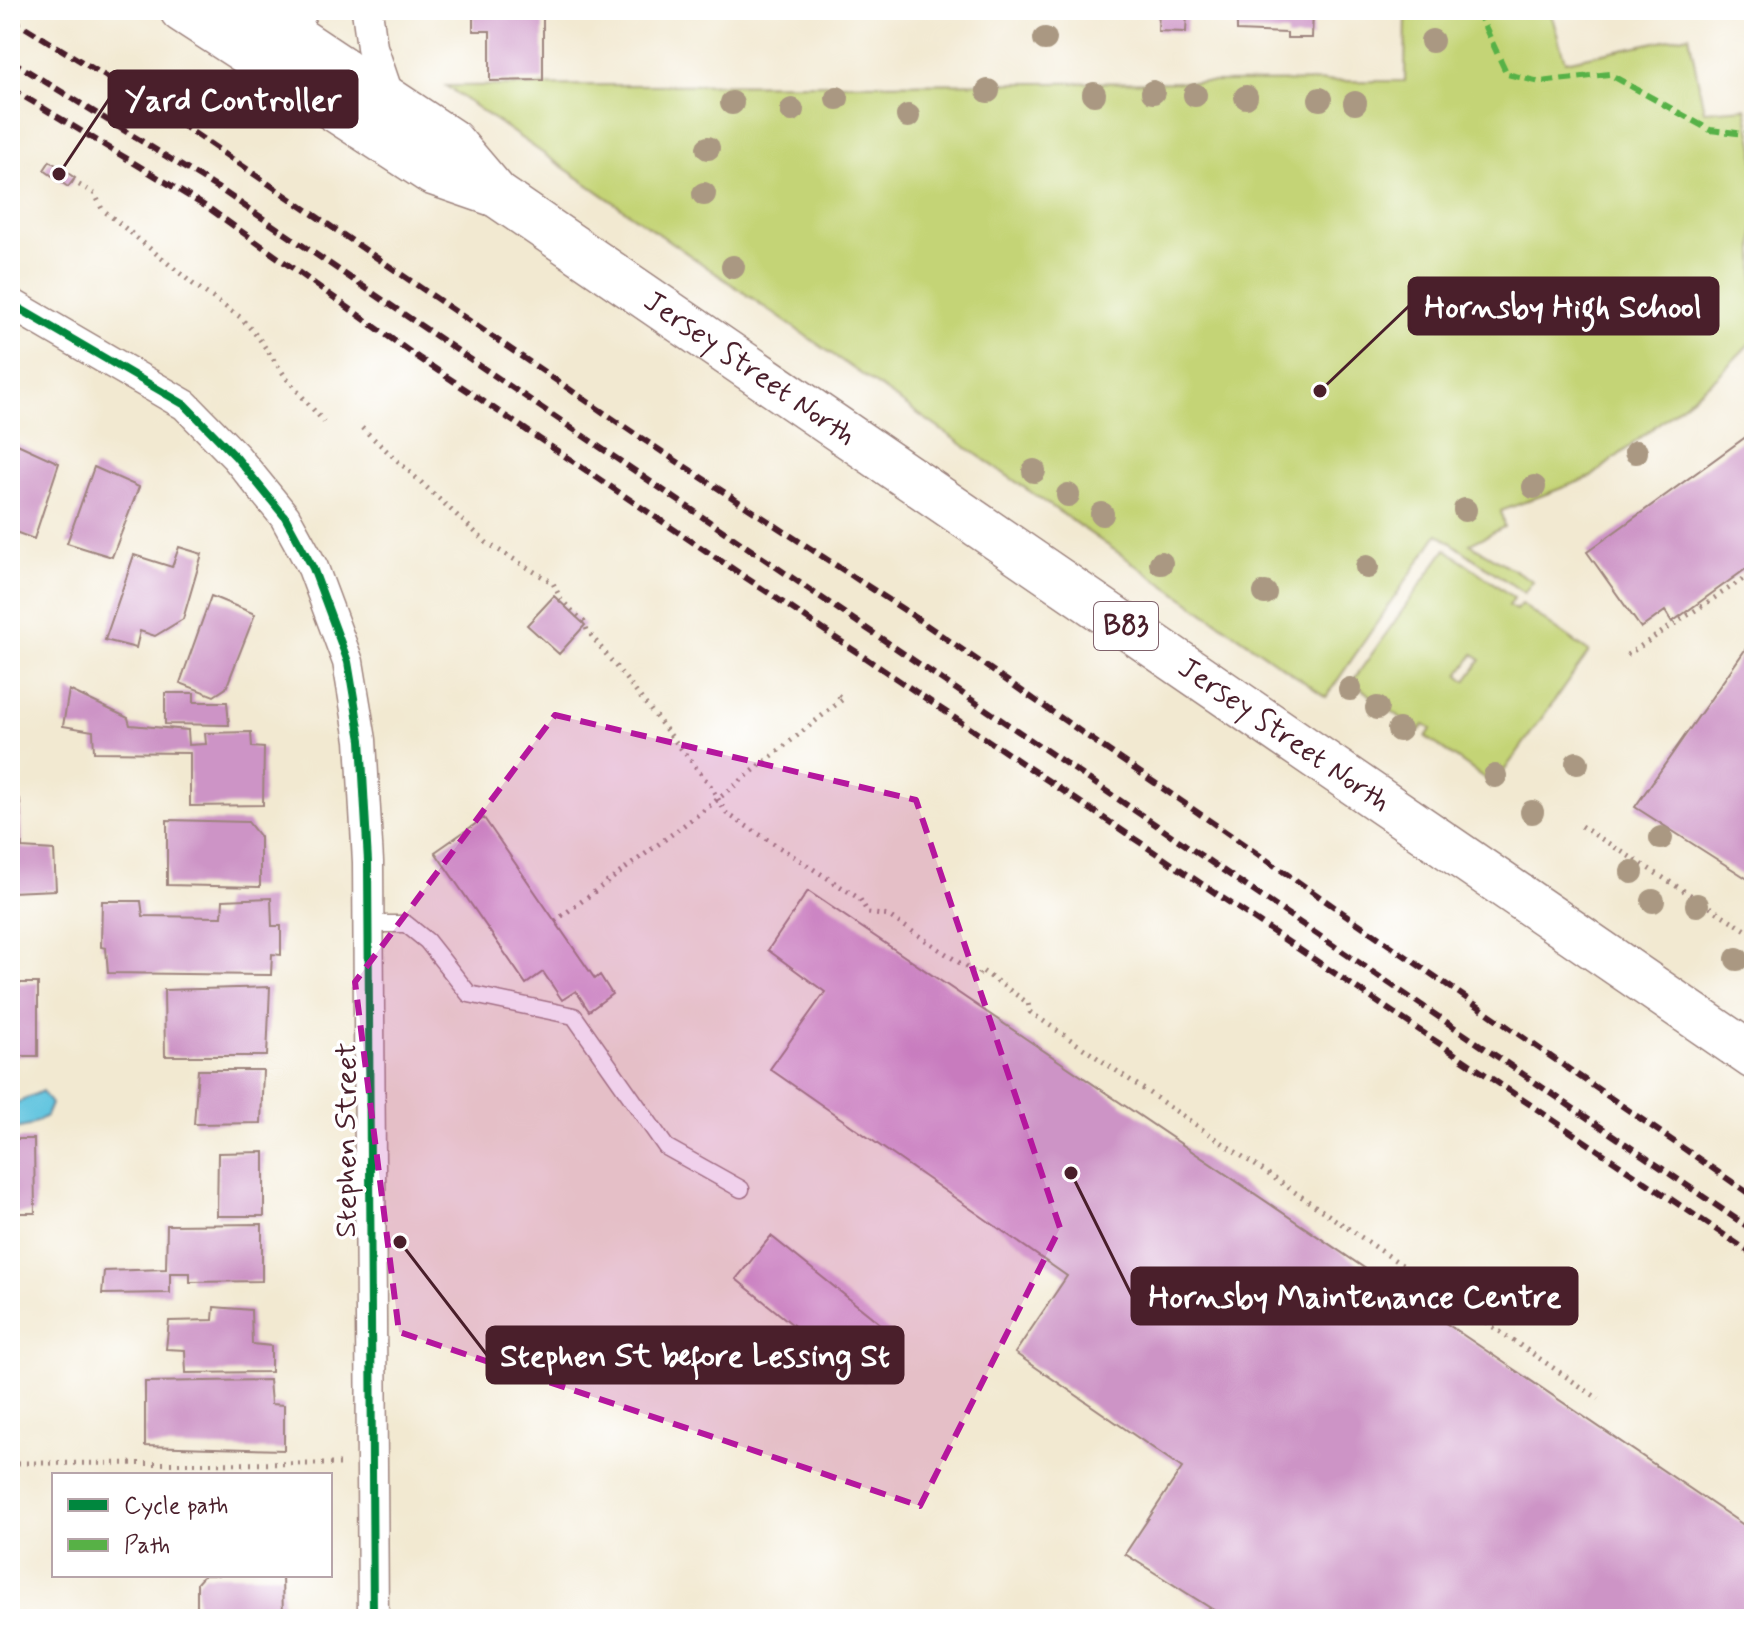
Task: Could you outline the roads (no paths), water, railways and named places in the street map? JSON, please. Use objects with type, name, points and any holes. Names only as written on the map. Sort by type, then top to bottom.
[{"type":"main road","name":"Jersey Street North","points":[[182,10],[280,29],[389,97],[451,141],[497,195],[1754,1057]]},
{"type":"main road","name":"Jersey Street North","points":[[280,29],[433,173],[497,195]]},
{"type":"street","points":[[367,10],[372,47],[389,97]]},
{"type":"street","name":"Stephen Street","points":[[10,303],[185,405],[236,457],[285,517],[313,568],[348,662],[361,740],[368,862],[373,1619]]},
{"type":"lane","points":[[369,924],[406,924],[427,941],[469,994],[574,1016],[666,1147],[741,1189]]},
{"type":"water","points":[[42,1091],[51,1104],[46,1116],[29,1126],[10,1130],[10,1106]]},
{"type":"railway","points":[[10,18],[156,107],[635,434],[912,615],[1754,1197]]},
{"type":"railway","points":[[10,60],[224,192],[1754,1231]]},
{"type":"railway","points":[[10,88],[210,209],[413,354],[1754,1255]]},
{"type":"place","name":"Yard Controller","points":[[59,174]]},
{"type":"place","name":"Hornsby High School","points":[[1320,391]]},
{"type":"place","name":"Hornsby Maintenance Centre","points":[[1071,1173]]},
{"type":"place","name":"Stephen St before Lessing St","points":[[400,1242]]}]
